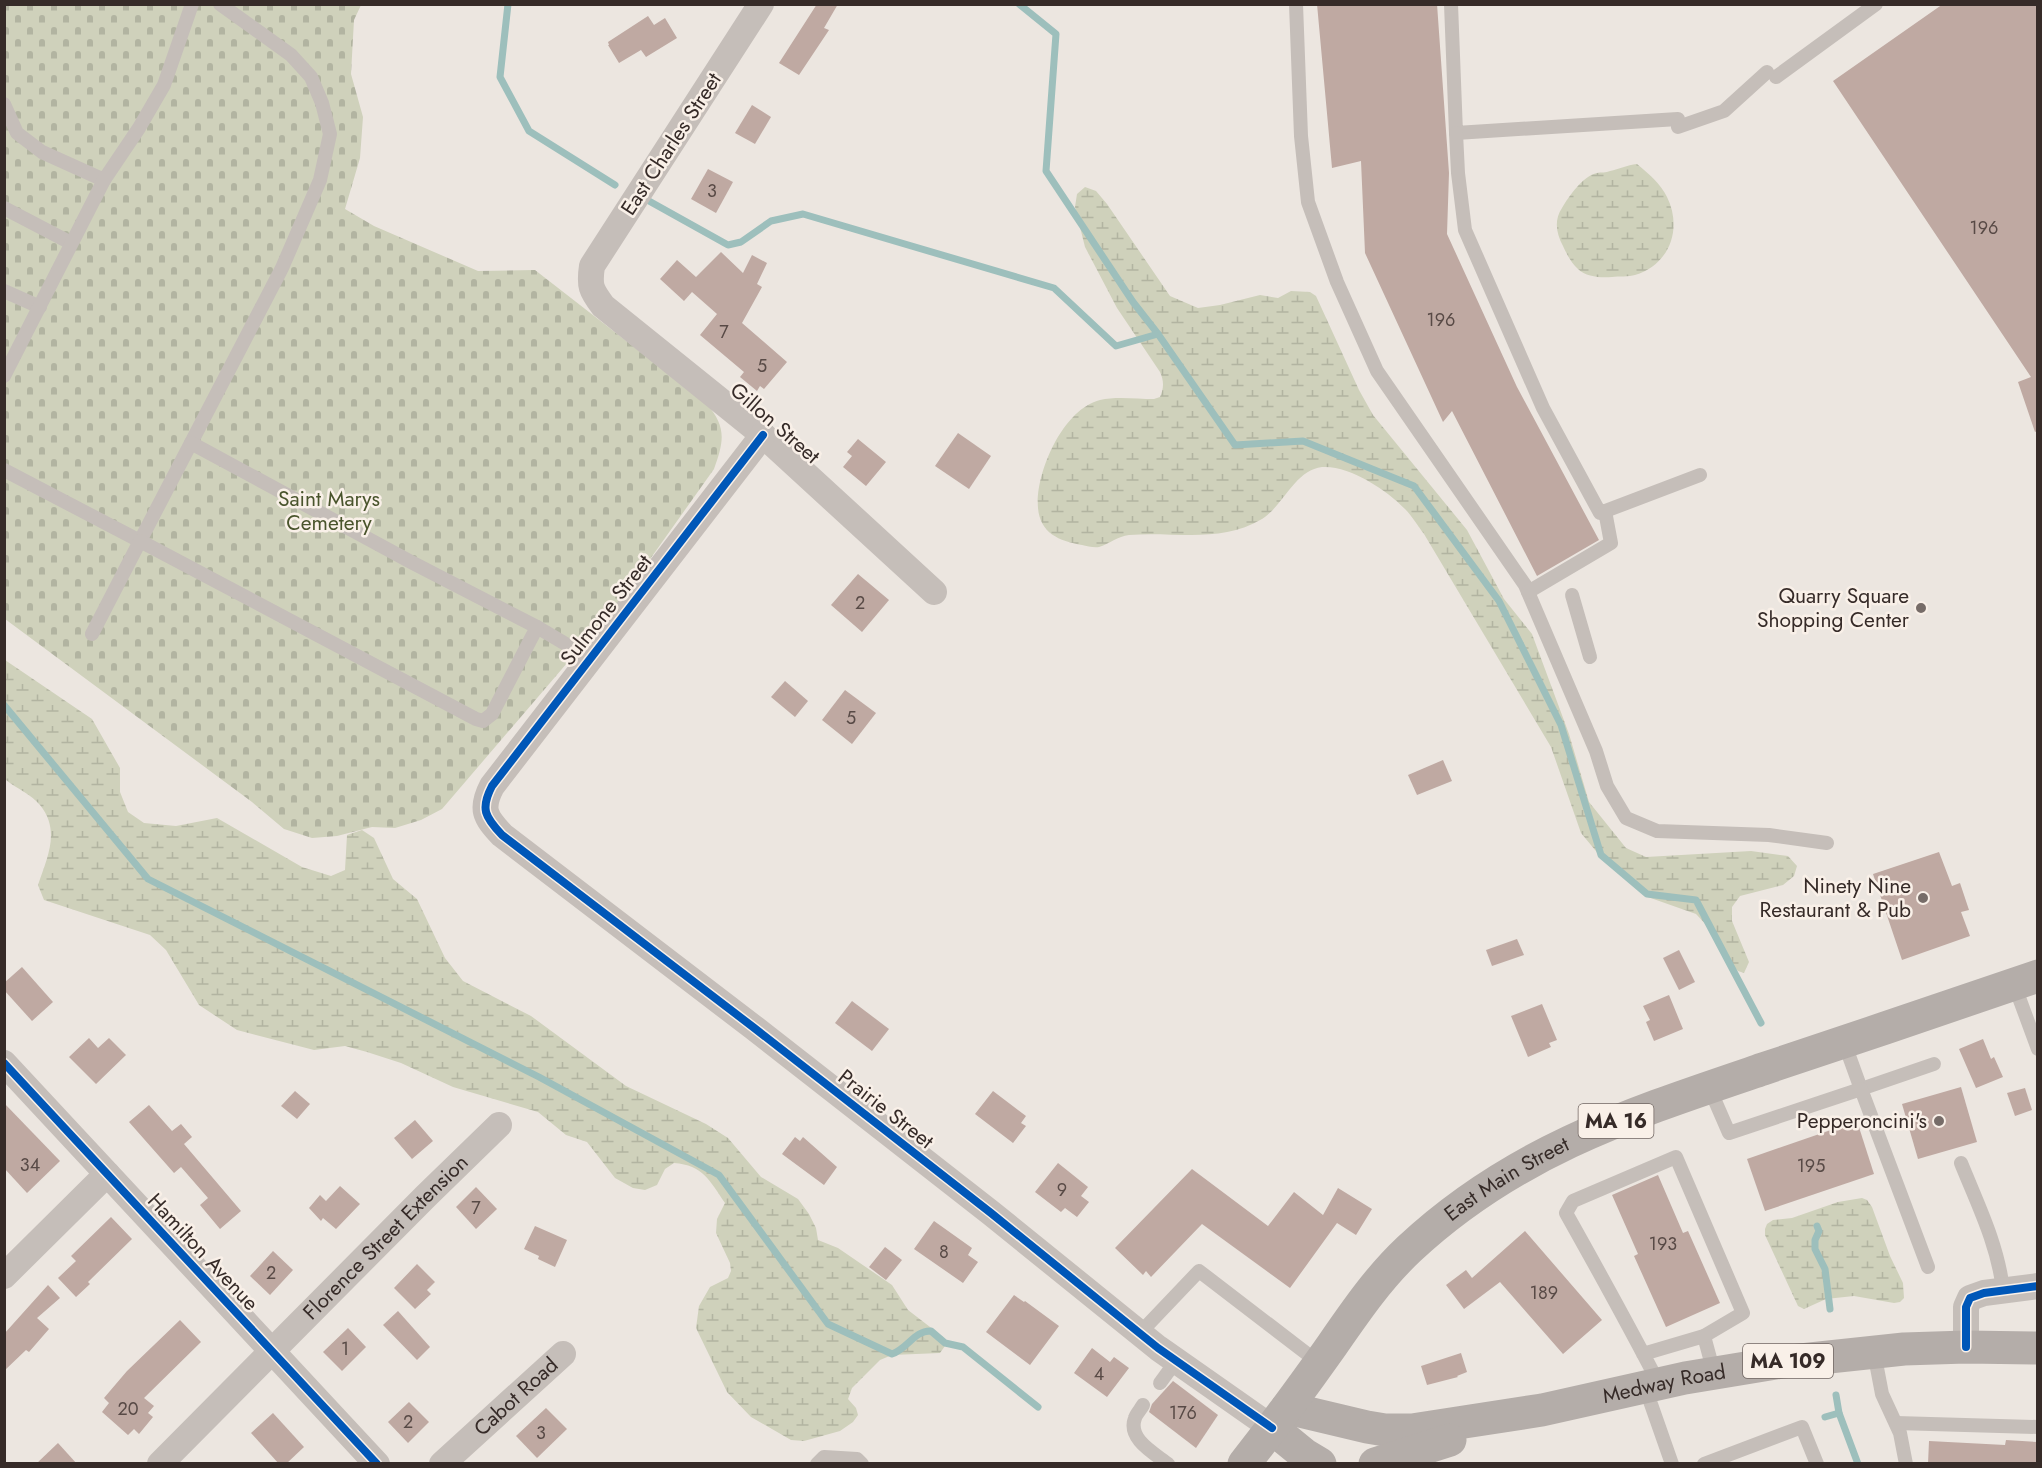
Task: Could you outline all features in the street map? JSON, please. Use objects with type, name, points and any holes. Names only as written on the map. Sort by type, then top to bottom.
[{"type":"main road","name":"East Main Street","points":[[1244,1464],[1364,1300],[1391,1267],[1432,1229],[1485,1188],[1528,1161],[1634,1113],[2026,980]]},
{"type":"main road","name":"Medway Road","points":[[1279,1418],[1398,1430],[1430,1428],[1542,1410],[1652,1385],[1804,1359],[1874,1352],[1966,1347],[2037,1348]]},
{"type":"main road","name":"Medway Road","points":[[1376,1463],[1542,1410]]},
{"type":"main road","points":[[1279,1418],[1305,1455],[1320,1464]]},
{"type":"street","name":"East Charles Street","points":[[590,286],[592,266],[761,4]]},
{"type":"street","name":"Gillon Street","points":[[590,286],[603,306],[764,435],[934,592]]},
{"type":"street","name":"Sulmone Street","points":[[485,811],[486,799],[492,786],[764,435]]},
{"type":"street","name":"Prairie Street","points":[[485,811],[490,822],[502,836],[991,1213],[1139,1334],[1176,1361],[1279,1418]]},
{"type":"street","name":"Hamilton Avenue","points":[[4,1063],[377,1464]]},
{"type":"street","name":"Florence Street Extension","points":[[160,1464],[499,1125]]},
{"type":"street","points":[[4,1276],[107,1174]]},
{"type":"street","points":[[1966,1347],[1966,1308],[1970,1298],[1978,1294],[2037,1286]]},
{"type":"street","name":"Cabot Road","points":[[442,1464],[563,1354]]},
{"type":"lane","points":[[4,376],[104,180],[139,128],[164,85],[192,4]]},
{"type":"lane","points":[[92,634],[282,268],[320,180],[330,134],[322,103],[311,77],[291,56],[220,4]]},
{"type":"lane","points":[[1296,4],[1301,136],[1308,202],[1336,282],[1377,371],[1525,585],[1596,752],[1607,786],[1626,818],[1657,831],[1769,835],[1827,843]]},
{"type":"lane","points":[[1451,4],[1458,172],[1465,230],[1543,408],[1600,513],[1700,474]]},
{"type":"lane","points":[[1456,134],[1678,123],[1724,111],[1772,75],[1876,4]]},
{"type":"lane","points":[[4,104],[17,133],[42,152],[104,180]]},
{"type":"lane","points":[[4,208],[71,243]]},
{"type":"lane","points":[[4,291],[40,307]]},
{"type":"lane","points":[[191,443],[537,627],[591,659]]},
{"type":"lane","points":[[4,470],[476,719],[483,721],[492,714],[537,627]]},
{"type":"lane","points":[[1528,592],[1611,543],[1605,511]]},
{"type":"lane","points":[[1572,595],[1590,657]]},
{"type":"lane","points":[[2026,980],[2037,1049]]},
{"type":"lane","points":[[1844,1042],[1928,1268]]},
{"type":"lane","points":[[1709,1087],[1729,1133],[1934,1064]]},
{"type":"lane","points":[[1643,1354],[1704,1336],[1743,1313],[1676,1157],[1572,1201],[1566,1213],[1628,1322],[1643,1354],[1672,1464]]},
{"type":"lane","points":[[1961,1163],[1995,1249],[2003,1290]]},
{"type":"lane","points":[[1139,1334],[1199,1271],[1319,1363]]},
{"type":"lane","points":[[1704,1336],[1714,1373]]},
{"type":"lane","points":[[1874,1352],[1882,1394],[1903,1443],[1906,1464]]},
{"type":"lane","points":[[1160,1383],[1176,1361]]},
{"type":"lane","points":[[1143,1406],[1134,1419],[1134,1431],[1139,1441],[1168,1464]]},
{"type":"lane","points":[[1896,1423],[2037,1427]]},
{"type":"lane","points":[[1704,1464],[1802,1427],[1817,1464]]},
{"type":"lane","points":[[817,1464],[824,1457],[857,1459],[862,1464]]},
{"type":"green space","name":"Saint Marys Cemetery","points":[[5,5],[361,5],[354,20],[351,74],[363,117],[360,158],[345,209],[374,226],[478,271],[535,270],[706,403],[718,420],[722,434],[714,469],[621,600],[442,809],[421,820],[395,828],[372,827],[337,836],[312,838],[284,829],[252,802],[5,619]]},
{"type":"green space","points":[[1637,164],[1658,183],[1672,209],[1674,221],[1670,244],[1657,263],[1635,275],[1603,277],[1585,274],[1567,255],[1561,241],[1557,231],[1559,213],[1572,192],[1587,178],[1597,173]]},
{"type":"green space","points":[[1085,187],[1096,191],[1107,204],[1170,296],[1198,308],[1260,295],[1278,298],[1291,291],[1310,292],[1316,296],[1359,390],[1373,415],[1467,530],[1504,599],[1532,634],[1569,734],[1589,802],[1626,848],[1646,857],[1751,851],[1788,856],[1797,866],[1794,876],[1783,885],[1740,896],[1732,907],[1732,921],[1749,962],[1744,973],[1731,964],[1711,930],[1696,914],[1645,896],[1605,862],[1581,833],[1551,747],[1424,534],[1405,509],[1367,480],[1333,467],[1313,470],[1297,481],[1270,513],[1262,519],[1246,527],[1213,534],[1129,535],[1095,547],[1066,541],[1047,530],[1040,517],[1038,494],[1047,461],[1063,429],[1074,416],[1100,400],[1154,399],[1160,397],[1163,388],[1160,372],[1117,308],[1085,247],[1075,207],[1077,194]]},
{"type":"green space","points":[[5,660],[92,719],[120,768],[120,792],[128,812],[144,823],[176,826],[217,818],[302,867],[331,876],[345,870],[347,835],[362,830],[374,838],[393,879],[417,899],[445,958],[463,981],[531,1016],[626,1086],[706,1124],[728,1138],[761,1177],[798,1199],[816,1228],[818,1240],[838,1248],[892,1285],[908,1310],[943,1337],[947,1343],[940,1353],[892,1355],[880,1360],[852,1388],[848,1399],[856,1408],[858,1415],[853,1422],[840,1431],[804,1441],[791,1440],[751,1417],[727,1392],[696,1328],[699,1306],[710,1287],[728,1278],[731,1271],[730,1263],[716,1233],[717,1219],[725,1203],[710,1181],[699,1171],[684,1164],[674,1163],[665,1169],[657,1185],[645,1190],[633,1188],[615,1178],[587,1142],[566,1135],[538,1112],[453,1087],[401,1063],[345,1046],[314,1050],[237,1030],[199,1005],[166,950],[150,935],[44,900],[38,885],[50,845],[50,825],[40,805],[6,780],[5,776]]},
{"type":"green space","points":[[1862,1198],[1867,1200],[1872,1207],[1890,1256],[1903,1283],[1904,1298],[1894,1303],[1854,1296],[1826,1299],[1804,1309],[1798,1306],[1765,1235],[1767,1224],[1773,1220],[1792,1218],[1838,1202]]},
{"type":"building","points":[[817,4],[838,4],[824,28],[829,30],[799,75],[779,63]]},
{"type":"building","points":[[1317,4],[1437,4],[1449,173],[1447,234],[1517,387],[1599,540],[1537,576],[1452,411],[1443,422],[1365,253],[1361,161],[1332,168]]},
{"type":"building","points":[[1943,4],[2037,4],[2037,431],[2035,432],[2018,382],[2031,377],[1833,81]]},
{"type":"building","points":[[648,16],[654,25],[665,18],[677,38],[646,57],[641,50],[619,63],[608,42]]},
{"type":"building","points":[[752,105],[771,117],[755,144],[735,133]]},
{"type":"building","points":[[708,169],[733,182],[716,213],[691,199]]},
{"type":"building","points":[[721,252],[743,273],[752,255],[767,263],[757,284],[762,287],[742,323],[787,362],[764,389],[760,386],[757,391],[740,377],[744,372],[700,335],[717,314],[692,292],[684,301],[660,279],[677,260],[696,277]]},
{"type":"building","points":[[958,433],[991,456],[969,489],[935,466]]},
{"type":"building","points":[[858,439],[886,462],[866,486],[843,467],[852,456],[847,452]]},
{"type":"building","points":[[858,574],[889,600],[862,632],[831,605]]},
{"type":"building","points":[[785,681],[808,701],[795,717],[771,697]]},
{"type":"building","points":[[845,690],[876,713],[852,744],[822,720]]},
{"type":"building","points":[[1443,760],[1452,781],[1417,795],[1408,775]]},
{"type":"building","name":"Ninety Nine Restaurant & Pub","points":[[1939,852],[1952,886],[1960,883],[1969,910],[1961,912],[1970,936],[1902,960],[1873,874]]},
{"type":"building","points":[[1517,939],[1524,955],[1492,966],[1486,950]]},
{"type":"building","points":[[1679,950],[1695,982],[1679,990],[1663,958]]},
{"type":"building","points":[[22,967],[53,1002],[32,1021],[4,990],[4,983]]},
{"type":"building","points":[[1669,995],[1683,1029],[1654,1041],[1646,1022],[1650,1020],[1643,1006]]},
{"type":"building","points":[[852,1001],[889,1029],[872,1051],[835,1023]]},
{"type":"building","points":[[1542,1004],[1557,1040],[1549,1043],[1551,1047],[1528,1057],[1511,1016]]},
{"type":"building","points":[[89,1038],[98,1048],[109,1038],[126,1055],[96,1084],[69,1057]]},
{"type":"building","points":[[1983,1039],[1991,1059],[1994,1057],[2003,1077],[1976,1088],[1959,1049]]},
{"type":"building","points":[[1961,1087],[1977,1142],[1918,1159],[1902,1104]]},
{"type":"building","points":[[2025,1088],[2032,1110],[2015,1116],[2007,1093]]},
{"type":"building","points":[[295,1091],[310,1104],[297,1119],[281,1106]]},
{"type":"building","points":[[993,1091],[1026,1116],[1021,1123],[1026,1126],[1013,1143],[975,1114]]},
{"type":"building","points":[[4,1103],[60,1161],[27,1193],[4,1168]]},
{"type":"building","points":[[149,1105],[172,1131],[181,1124],[192,1137],[184,1144],[241,1211],[220,1229],[200,1205],[208,1198],[181,1167],[174,1173],[129,1122]]},
{"type":"building","points":[[415,1120],[433,1141],[412,1159],[394,1138]]},
{"type":"building","points":[[1857,1121],[1874,1174],[1765,1211],[1747,1159]]},
{"type":"building","points":[[795,1137],[800,1141],[803,1137],[837,1167],[824,1185],[782,1154]]},
{"type":"building","points":[[1058,1163],[1088,1187],[1081,1196],[1089,1202],[1077,1217],[1065,1208],[1061,1212],[1035,1192]]},
{"type":"building","points":[[1192,1169],[1268,1226],[1294,1192],[1323,1215],[1338,1188],[1372,1209],[1356,1235],[1337,1223],[1290,1288],[1202,1224],[1151,1277],[1146,1271],[1143,1275],[1115,1248]]},
{"type":"building","points":[[1658,1175],[1683,1233],[1688,1231],[1720,1303],[1666,1327],[1634,1256],[1638,1254],[1612,1195]]},
{"type":"building","points":[[340,1186],[360,1204],[336,1229],[323,1218],[321,1221],[309,1208],[320,1195],[326,1201]]},
{"type":"building","points":[[476,1187],[497,1209],[476,1229],[456,1207]]},
{"type":"building","points":[[111,1217],[132,1239],[76,1297],[58,1278],[76,1261],[71,1256]]},
{"type":"building","points":[[934,1221],[972,1248],[968,1255],[978,1262],[963,1283],[914,1249]]},
{"type":"building","points":[[535,1226],[567,1240],[555,1267],[524,1249]]},
{"type":"building","points":[[1525,1231],[1602,1320],[1563,1354],[1500,1282],[1464,1309],[1446,1285],[1466,1270],[1472,1278]]},
{"type":"building","points":[[885,1247],[902,1260],[886,1280],[869,1267]]},
{"type":"building","points":[[273,1251],[293,1270],[270,1295],[250,1276]]},
{"type":"building","points":[[417,1264],[435,1282],[427,1290],[431,1294],[415,1309],[394,1288]]},
{"type":"building","points":[[48,1285],[60,1298],[37,1318],[49,1329],[29,1352],[26,1350],[4,1371],[4,1334]]},
{"type":"building","points":[[1014,1295],[1059,1326],[1030,1365],[986,1332]]},
{"type":"building","points":[[398,1311],[430,1347],[417,1360],[383,1325]]},
{"type":"building","points":[[180,1320],[201,1342],[144,1398],[154,1406],[148,1413],[153,1417],[139,1434],[134,1429],[128,1435],[102,1412],[109,1403],[104,1398],[127,1371]]},
{"type":"building","points":[[348,1328],[366,1347],[342,1371],[323,1352]]},
{"type":"building","points":[[1092,1348],[1110,1362],[1114,1357],[1129,1368],[1107,1397],[1074,1373]]},
{"type":"building","points":[[1461,1353],[1467,1372],[1458,1377],[1427,1385],[1421,1366]]},
{"type":"building","points":[[1173,1381],[1218,1415],[1196,1448],[1149,1412],[1152,1404]]},
{"type":"building","points":[[409,1402],[429,1422],[408,1443],[388,1422]]},
{"type":"building","points":[[546,1408],[567,1429],[537,1458],[516,1436]]},
{"type":"building","points":[[273,1413],[304,1447],[286,1464],[279,1464],[251,1433]]},
{"type":"building","points":[[2006,1440],[2037,1442],[2037,1464],[1928,1464],[1929,1441],[2005,1445]]},
{"type":"building","points":[[58,1443],[77,1464],[36,1464]]},
{"type":"waterway","points":[[508,4],[500,77],[529,131],[615,185]]},
{"type":"waterway","points":[[1019,4],[1056,34],[1046,171],[1133,302],[1158,334]]},
{"type":"waterway","points":[[649,201],[728,245],[741,242],[771,221],[803,214],[1054,288],[1116,346],[1158,334],[1235,445],[1303,441],[1414,486],[1499,601],[1561,725],[1601,855],[1647,894],[1696,900],[1761,1023]]},
{"type":"waterway","points":[[4,705],[148,879],[539,1077],[719,1175],[828,1324],[892,1354],[920,1333],[931,1331],[945,1343],[963,1347],[1038,1407]]},
{"type":"waterway","points":[[1817,1226],[1819,1231],[1815,1240],[1815,1249],[1825,1269],[1830,1309]]},
{"type":"waterway","points":[[1836,1395],[1839,1413],[1858,1464]]},
{"type":"waterway","points":[[1825,1417],[1839,1413]]},
{"type":"cycle path","points":[[763,435],[492,786],[485,807],[488,818],[502,835],[991,1213],[1158,1348],[1272,1428]]},
{"type":"cycle path","points":[[4,1063],[377,1464]]},
{"type":"cycle path","points":[[1966,1347],[1966,1307],[1970,1298],[1984,1293],[2038,1286]]},
{"type":"place","name":"Quarry Square Shopping Center","points":[[1921,608]]},
{"type":"place","name":"Ninety Nine Restaurant & Pub","points":[[1923,898]]},
{"type":"place","name":"Pepperoncini's","points":[[1939,1121]]}]
